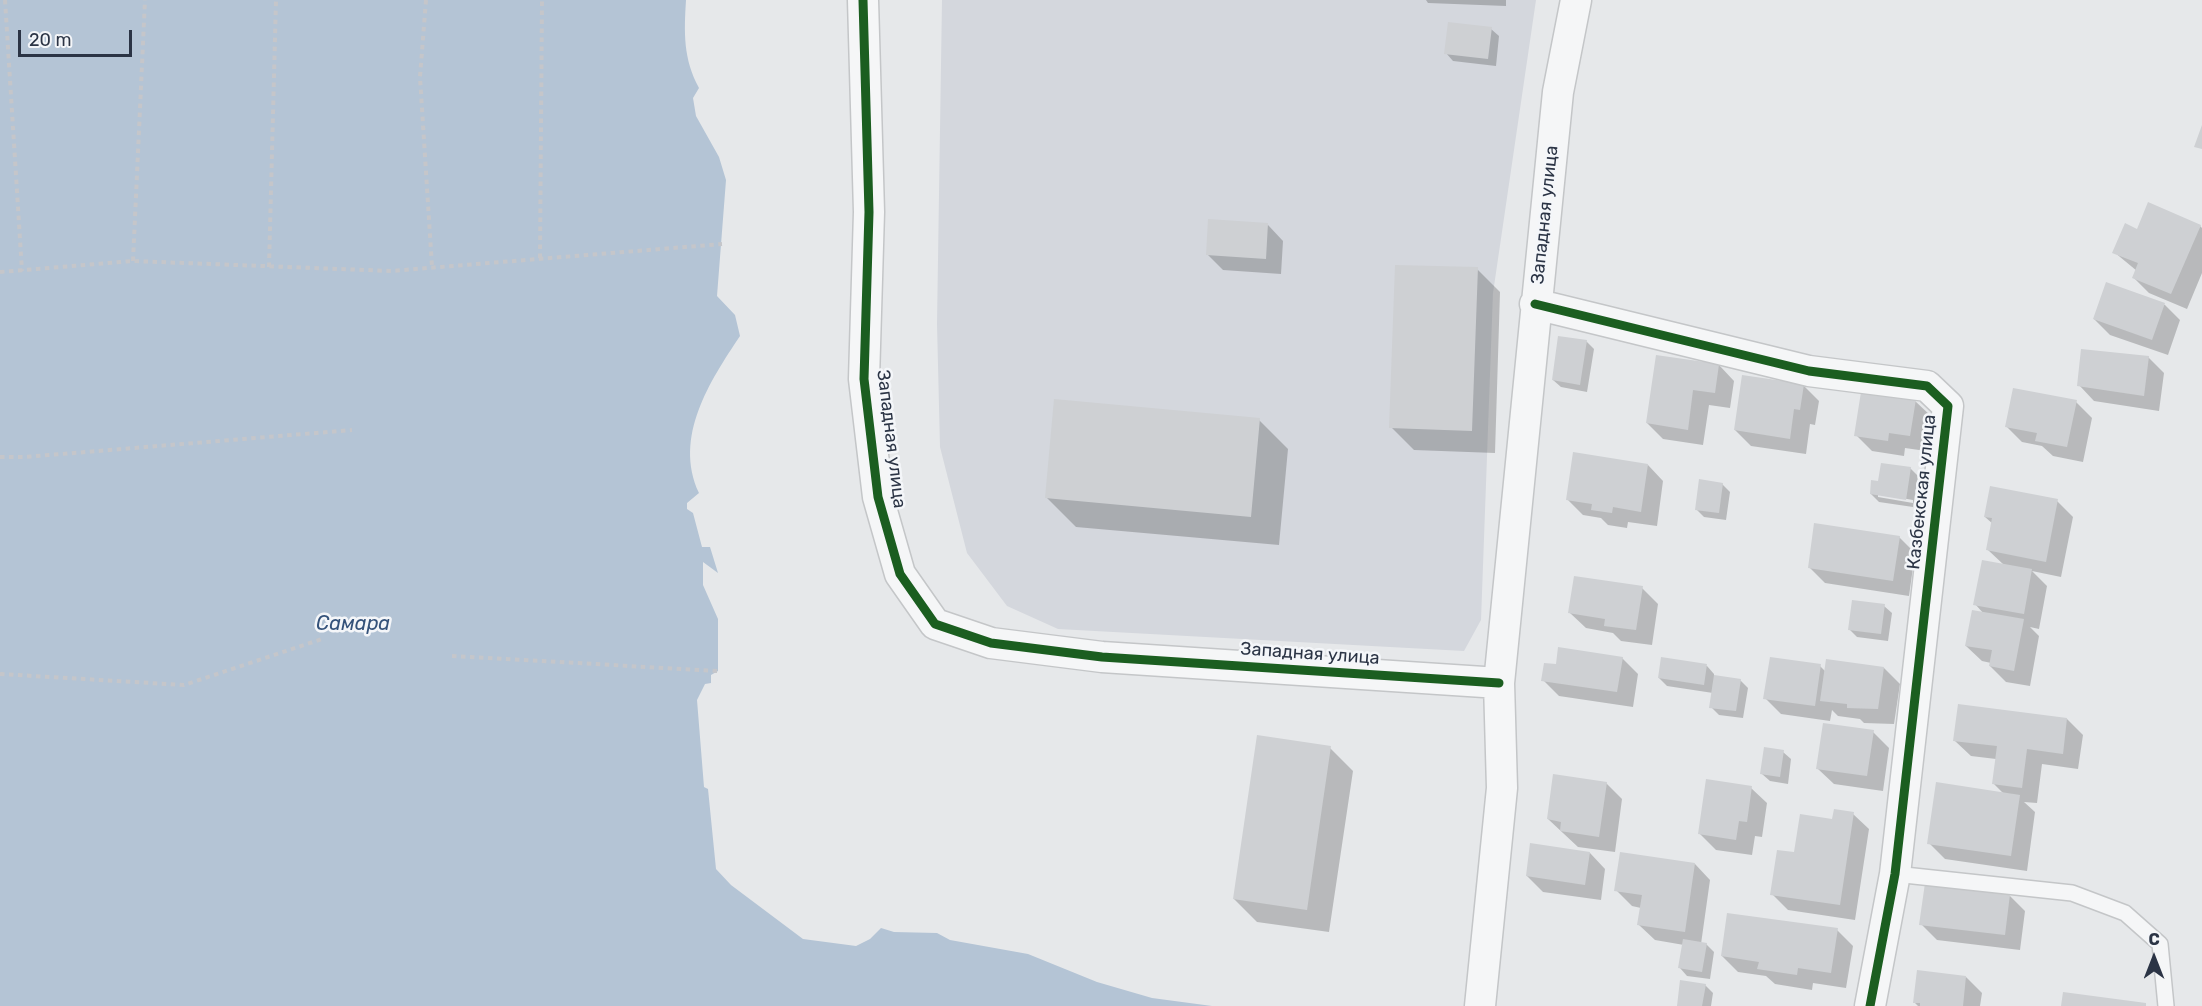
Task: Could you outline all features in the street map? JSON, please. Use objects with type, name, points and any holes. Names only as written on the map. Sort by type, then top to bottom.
[{"type":"street","name":"Западная улица","points":[[863,0],[868,212],[864,379],[878,497],[900,574],[935,624],[991,644],[1102,657],[1498,683]]},
{"type":"street","name":"Западная улица","points":[[1480,1006],[1502,788],[1498,683],[1558,92],[1576,0]]},
{"type":"street","name":"Казбекская улица","points":[[1536,304],[1809,371],[1927,386],[1948,406],[1895,874],[1870,1006]]},
{"type":"lane","points":[[1895,874],[2072,894],[2125,913],[2160,944],[2166,1006]]},
{"type":"path","points":[[5,0],[22,271]]},
{"type":"path","points":[[133,261],[144,0]]},
{"type":"path","points":[[269,267],[276,0]]},
{"type":"path","points":[[426,0],[420,78],[432,267]]},
{"type":"path","points":[[540,258],[542,0]]},
{"type":"path","points":[[0,272],[133,261],[391,271],[722,244]]},
{"type":"path","points":[[0,457],[25,457],[352,430]]},
{"type":"path","points":[[0,674],[184,685],[322,639]]},
{"type":"path","points":[[452,656],[718,671]]},
{"type":"shaded area","points":[[942,0],[1536,0],[1493,293],[1481,620],[1464,651],[1058,629],[1007,606],[967,553],[940,447],[937,324]]},
{"type":"water","name":"Самара","points":[[0,0],[686,0],[687,56],[699,88],[693,98],[696,116],[719,157],[726,180],[717,296],[735,315],[740,336],[717,372],[698,410],[690,451],[692,472],[699,493],[687,503],[687,509],[693,513],[702,547],[710,547],[718,573],[703,562],[703,585],[718,619],[718,671],[711,675],[711,683],[705,684],[697,700],[704,787],[708,789],[716,869],[731,885],[803,939],[856,946],[870,939],[881,928],[894,932],[937,933],[950,940],[1028,954],[1097,982],[1152,998],[1212,1006],[0,1006]]},
{"type":"building","points":[[1448,22],[1492,27],[1488,59],[1444,54]]},
{"type":"building","points":[[2202,125],[2202,149],[2194,147]]},
{"type":"building","points":[[2148,202],[2201,225],[2171,294],[2132,278],[2138,263],[2112,253],[2125,223],[2137,229]]},
{"type":"building","points":[[1208,219],[1268,223],[1266,259],[1206,255]]},
{"type":"building","points":[[1395,265],[1478,267],[1472,431],[1389,428]]},
{"type":"building","points":[[2106,282],[2165,303],[2152,340],[2093,319]]},
{"type":"building","points":[[1558,336],[1587,340],[1580,385],[1552,380]]},
{"type":"building","points":[[2081,349],[2149,356],[2144,396],[2077,386]]},
{"type":"building","points":[[1656,355],[1719,364],[1715,393],[1693,390],[1688,430],[1646,423]]},
{"type":"building","points":[[1742,375],[1804,384],[1800,410],[1794,409],[1790,439],[1734,430]]},
{"type":"building","points":[[2013,388],[2077,400],[2067,447],[2035,441],[2037,433],[2005,427]]},
{"type":"building","points":[[1861,392],[1916,399],[1910,436],[1889,433],[1888,441],[1854,436]]},
{"type":"building","points":[[1054,399],[1260,418],[1251,517],[1045,498]]},
{"type":"building","points":[[1573,452],[1648,464],[1641,512],[1613,507],[1612,513],[1591,510],[1592,504],[1566,500]]},
{"type":"building","points":[[1881,463],[1911,467],[1906,500],[1870,494],[1871,480],[1878,481]]},
{"type":"building","points":[[1699,479],[1723,483],[1719,513],[1695,510]]},
{"type":"building","points":[[1990,486],[2058,499],[2046,562],[1986,550],[1992,518],[1984,517]]},
{"type":"building","points":[[1814,523],[1900,536],[1893,581],[1808,568]]},
{"type":"building","points":[[1982,560],[2032,569],[2024,614],[1973,605]]},
{"type":"building","points":[[1574,576],[1643,586],[1636,630],[1604,626],[1605,619],[1568,613]]},
{"type":"building","points":[[1852,600],[1885,604],[1881,634],[1848,630]]},
{"type":"building","points":[[1972,610],[2024,619],[2014,671],[1989,666],[1992,650],[1965,646]]},
{"type":"building","points":[[1558,647],[1623,657],[1617,692],[1541,681],[1544,663],[1556,664]]},
{"type":"building","points":[[1661,657],[1707,664],[1704,685],[1658,678]]},
{"type":"building","points":[[1770,657],[1821,664],[1815,706],[1763,699]]},
{"type":"building","points":[[1826,659],[1884,667],[1878,709],[1847,708],[1847,704],[1820,701]]},
{"type":"building","points":[[1714,675],[1741,679],[1736,711],[1709,708]]},
{"type":"building","points":[[1958,704],[2067,718],[2063,754],[2027,749],[2022,788],[1992,784],[1997,746],[1953,741]]},
{"type":"building","points":[[1823,723],[1874,730],[1867,776],[1816,769]]},
{"type":"building","points":[[1257,735],[1331,746],[1307,910],[1233,899]]},
{"type":"building","points":[[1764,747],[1784,750],[1780,777],[1760,774]]},
{"type":"building","points":[[1553,774],[1607,782],[1599,837],[1560,831],[1561,822],[1547,819]]},
{"type":"building","points":[[1706,779],[1752,786],[1747,822],[1739,821],[1736,840],[1698,834]]},
{"type":"building","points":[[1936,782],[2020,795],[2011,856],[1927,844]]},
{"type":"building","points":[[1834,809],[1854,812],[1840,905],[1770,895],[1777,850],[1794,852],[1800,814],[1832,819]]},
{"type":"building","points":[[1530,843],[1590,852],[1585,885],[1526,876]]},
{"type":"building","points":[[1620,852],[1695,863],[1685,932],[1637,925],[1642,895],[1614,891]]},
{"type":"building","points":[[1925,883],[2010,894],[2005,935],[1919,925]]},
{"type":"building","points":[[1727,913],[1838,928],[1831,973],[1798,968],[1797,975],[1757,969],[1759,962],[1721,956]]},
{"type":"building","points":[[1683,939],[1707,943],[1702,972],[1678,968]]},
{"type":"building","points":[[1917,970],[1966,976],[1963,1006],[1920,1006],[1920,1003],[1913,1003]]},
{"type":"building","points":[[1680,980],[1706,984],[1702,1006],[1677,1006]]},
{"type":"building","points":[[2063,992],[2146,1003],[2146,1006],[2061,1006]]},
{"type":"cycle path","points":[[863,0],[869,212],[864,379],[878,497],[900,574],[935,624],[991,643],[1102,657],[1499,683]]},
{"type":"cycle path","points":[[1535,304],[1809,371],[1927,386],[1948,406],[1895,874],[1870,1006]]}]
